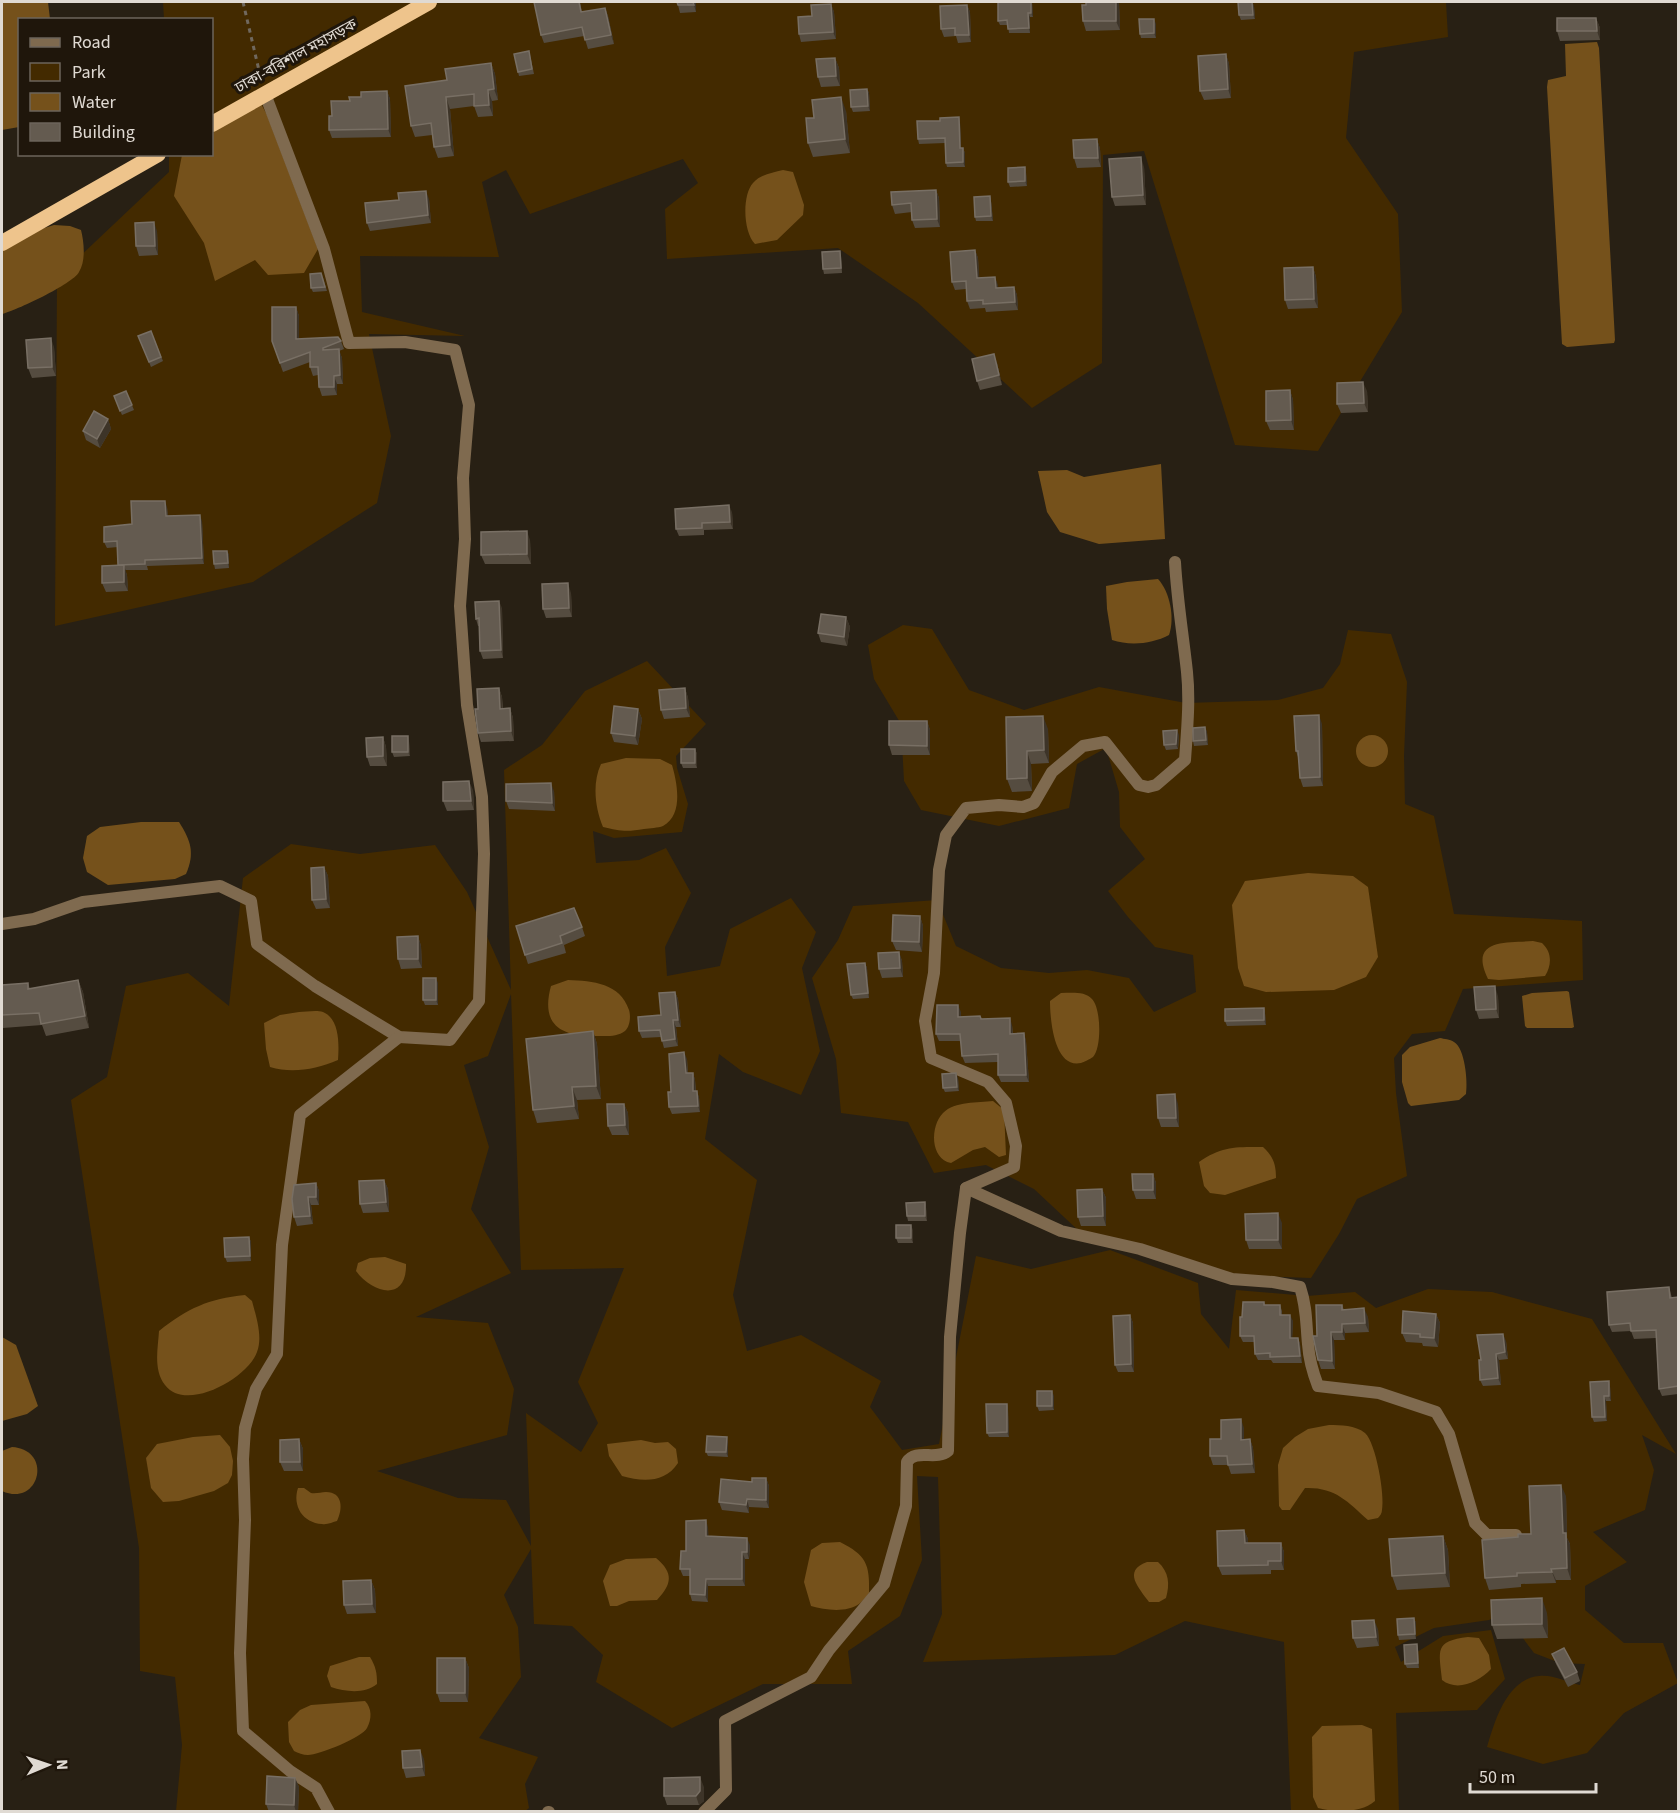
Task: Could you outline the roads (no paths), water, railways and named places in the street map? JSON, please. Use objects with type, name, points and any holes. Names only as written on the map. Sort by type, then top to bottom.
[{"type":"highway","name":"ঢাকা-বরিশাল মহাসড়ক","points":[[213,123],[429,2]]},
{"type":"highway","points":[[2,243],[154,156]]},
{"type":"street","points":[[2,924],[34,919],[83,902],[220,886],[251,902],[257,944],[315,986],[399,1037],[450,1040],[479,1001],[484,854],[482,797],[467,705],[460,606],[465,539],[463,478],[469,405],[454,350],[405,342],[349,343],[324,249],[265,94]]},
{"type":"street","points":[[966,1188],[1014,1167],[1016,1146],[1006,1103],[988,1082],[931,1058],[925,1021],[934,974],[939,870],[946,835],[966,808],[999,805],[1023,807],[1034,803],[1052,772],[1083,746],[1105,742],[1139,785],[1148,788],[1156,785],[1185,760],[1188,724],[1187,673],[1177,597],[1175,561]]},
{"type":"street","points":[[329,1812],[316,1788],[290,1771],[243,1731],[240,1653],[245,1520],[243,1459],[245,1428],[256,1389],[277,1354],[282,1245],[300,1115],[399,1037]]},
{"type":"street","points":[[966,1188],[1061,1231],[1140,1249],[1232,1279],[1273,1281],[1300,1287],[1306,1304],[1311,1365],[1318,1386],[1379,1393],[1436,1412],[1449,1434],[1474,1523],[1487,1535],[1516,1535]]},
{"type":"street","points":[[704,1812],[726,1790],[725,1721],[811,1677],[829,1650],[884,1584],[906,1506],[907,1462],[916,1455],[943,1455],[948,1452],[950,1337],[966,1188]]},
{"type":"water","points":[[2,2],[48,2],[50,18],[18,18],[18,127],[2,130]]},
{"type":"water","points":[[1597,42],[1615,340],[1614,343],[1567,347],[1562,344],[1547,87],[1548,80],[1566,76],[1565,44]]},
{"type":"water","points":[[259,100],[267,115],[318,249],[304,273],[268,275],[255,260],[215,281],[204,243],[174,196],[182,156],[213,156],[213,127]]},
{"type":"water","points":[[783,170],[793,172],[804,205],[803,215],[777,240],[755,244],[746,223],[745,213],[749,189],[753,183],[767,174]]},
{"type":"water","points":[[54,225],[70,226],[81,230],[84,257],[79,272],[55,290],[2,314],[2,248],[22,235]]},
{"type":"water","points":[[1161,464],[1165,539],[1099,544],[1060,532],[1047,512],[1038,471],[1067,470],[1084,477]]},
{"type":"water","points":[[1158,579],[1166,591],[1170,606],[1172,621],[1169,635],[1141,643],[1112,640],[1106,586]]},
{"type":"water","points":[[1372,735],[1384,739],[1388,751],[1384,763],[1372,767],[1360,763],[1356,751],[1360,739]]},
{"type":"water","points":[[626,758],[660,759],[672,765],[677,789],[676,806],[670,821],[663,826],[628,831],[603,827],[596,796],[598,771],[601,764]]},
{"type":"water","points":[[141,822],[179,822],[186,835],[191,853],[186,874],[175,879],[108,885],[87,872],[83,858],[87,836],[100,827]]},
{"type":"water","points":[[1308,873],[1353,876],[1368,887],[1378,957],[1366,977],[1334,990],[1266,992],[1244,986],[1238,968],[1232,905],[1245,881]]},
{"type":"water","points":[[1533,941],[1542,943],[1549,954],[1550,963],[1545,976],[1488,979],[1483,966],[1483,956],[1487,949],[1502,943]]},
{"type":"water","points":[[568,980],[605,985],[619,994],[630,1012],[627,1029],[615,1035],[585,1036],[564,1031],[557,1026],[549,1011],[548,1000],[551,986]]},
{"type":"water","points":[[1567,991],[1574,1027],[1527,1028],[1525,1026],[1522,996],[1532,993]]},
{"type":"water","points":[[1061,993],[1078,993],[1089,996],[1097,1010],[1099,1037],[1096,1052],[1093,1057],[1081,1063],[1072,1063],[1065,1058],[1055,1041],[1050,1001]]},
{"type":"water","points":[[314,1011],[329,1015],[337,1033],[338,1060],[304,1069],[287,1070],[270,1067],[264,1023],[280,1015]]},
{"type":"water","points":[[1440,1038],[1452,1041],[1461,1051],[1467,1082],[1466,1094],[1459,1100],[1411,1106],[1402,1082],[1402,1055],[1410,1047]]},
{"type":"water","points":[[993,1101],[1004,1110],[1006,1155],[999,1157],[985,1147],[973,1150],[951,1163],[944,1160],[939,1155],[934,1141],[936,1126],[943,1113],[960,1104]]},
{"type":"water","points":[[1263,1147],[1273,1161],[1276,1178],[1225,1195],[1210,1193],[1204,1186],[1199,1162],[1230,1148]]},
{"type":"water","points":[[385,1257],[406,1264],[405,1276],[395,1289],[380,1289],[371,1285],[356,1271],[358,1263],[370,1258]]},
{"type":"water","points":[[245,1295],[252,1301],[259,1333],[259,1346],[251,1362],[242,1372],[216,1389],[201,1394],[175,1393],[165,1385],[159,1373],[157,1352],[159,1331],[179,1316],[199,1306],[220,1299]]},
{"type":"water","points":[[2,1337],[16,1345],[38,1406],[27,1414],[2,1421]]},
{"type":"water","points":[[1329,1425],[1357,1428],[1369,1439],[1379,1470],[1382,1493],[1382,1511],[1378,1518],[1368,1520],[1340,1496],[1315,1488],[1305,1488],[1290,1510],[1282,1510],[1279,1506],[1278,1465],[1283,1448],[1308,1429]]},
{"type":"water","points":[[220,1435],[230,1447],[233,1461],[232,1475],[228,1483],[214,1491],[179,1501],[163,1502],[151,1488],[146,1458],[157,1444],[193,1437]]},
{"type":"water","points":[[641,1440],[655,1443],[668,1442],[676,1449],[678,1463],[673,1470],[660,1477],[646,1480],[622,1476],[609,1456],[607,1444]]},
{"type":"water","points":[[12,1447],[25,1450],[33,1458],[37,1467],[37,1476],[32,1485],[25,1492],[15,1494],[2,1491],[2,1451]]},
{"type":"water","points":[[298,1488],[304,1488],[311,1493],[326,1492],[336,1495],[341,1507],[337,1521],[322,1524],[304,1517],[298,1507]]},
{"type":"water","points":[[840,1542],[856,1551],[865,1562],[869,1575],[869,1593],[863,1601],[848,1609],[811,1606],[804,1582],[811,1550],[822,1543]]},
{"type":"water","points":[[656,1558],[666,1569],[669,1579],[666,1589],[657,1600],[629,1601],[610,1606],[603,1581],[610,1565],[626,1559]]},
{"type":"water","points":[[1147,1562],[1158,1562],[1166,1574],[1168,1588],[1166,1598],[1159,1602],[1149,1602],[1135,1580],[1135,1570]]},
{"type":"water","points":[[1468,1637],[1479,1638],[1489,1655],[1491,1669],[1468,1684],[1448,1684],[1442,1680],[1441,1649],[1449,1641]]},
{"type":"water","points":[[359,1657],[370,1657],[376,1670],[377,1684],[355,1691],[331,1687],[327,1676],[330,1666]]},
{"type":"water","points":[[365,1701],[370,1710],[370,1717],[369,1725],[364,1732],[340,1745],[314,1754],[304,1755],[294,1751],[289,1742],[288,1722],[300,1710],[311,1705]]},
{"type":"water","points":[[1362,1725],[1372,1729],[1375,1801],[1363,1808],[1348,1811],[1318,1808],[1313,1797],[1312,1737],[1322,1726]]}]
